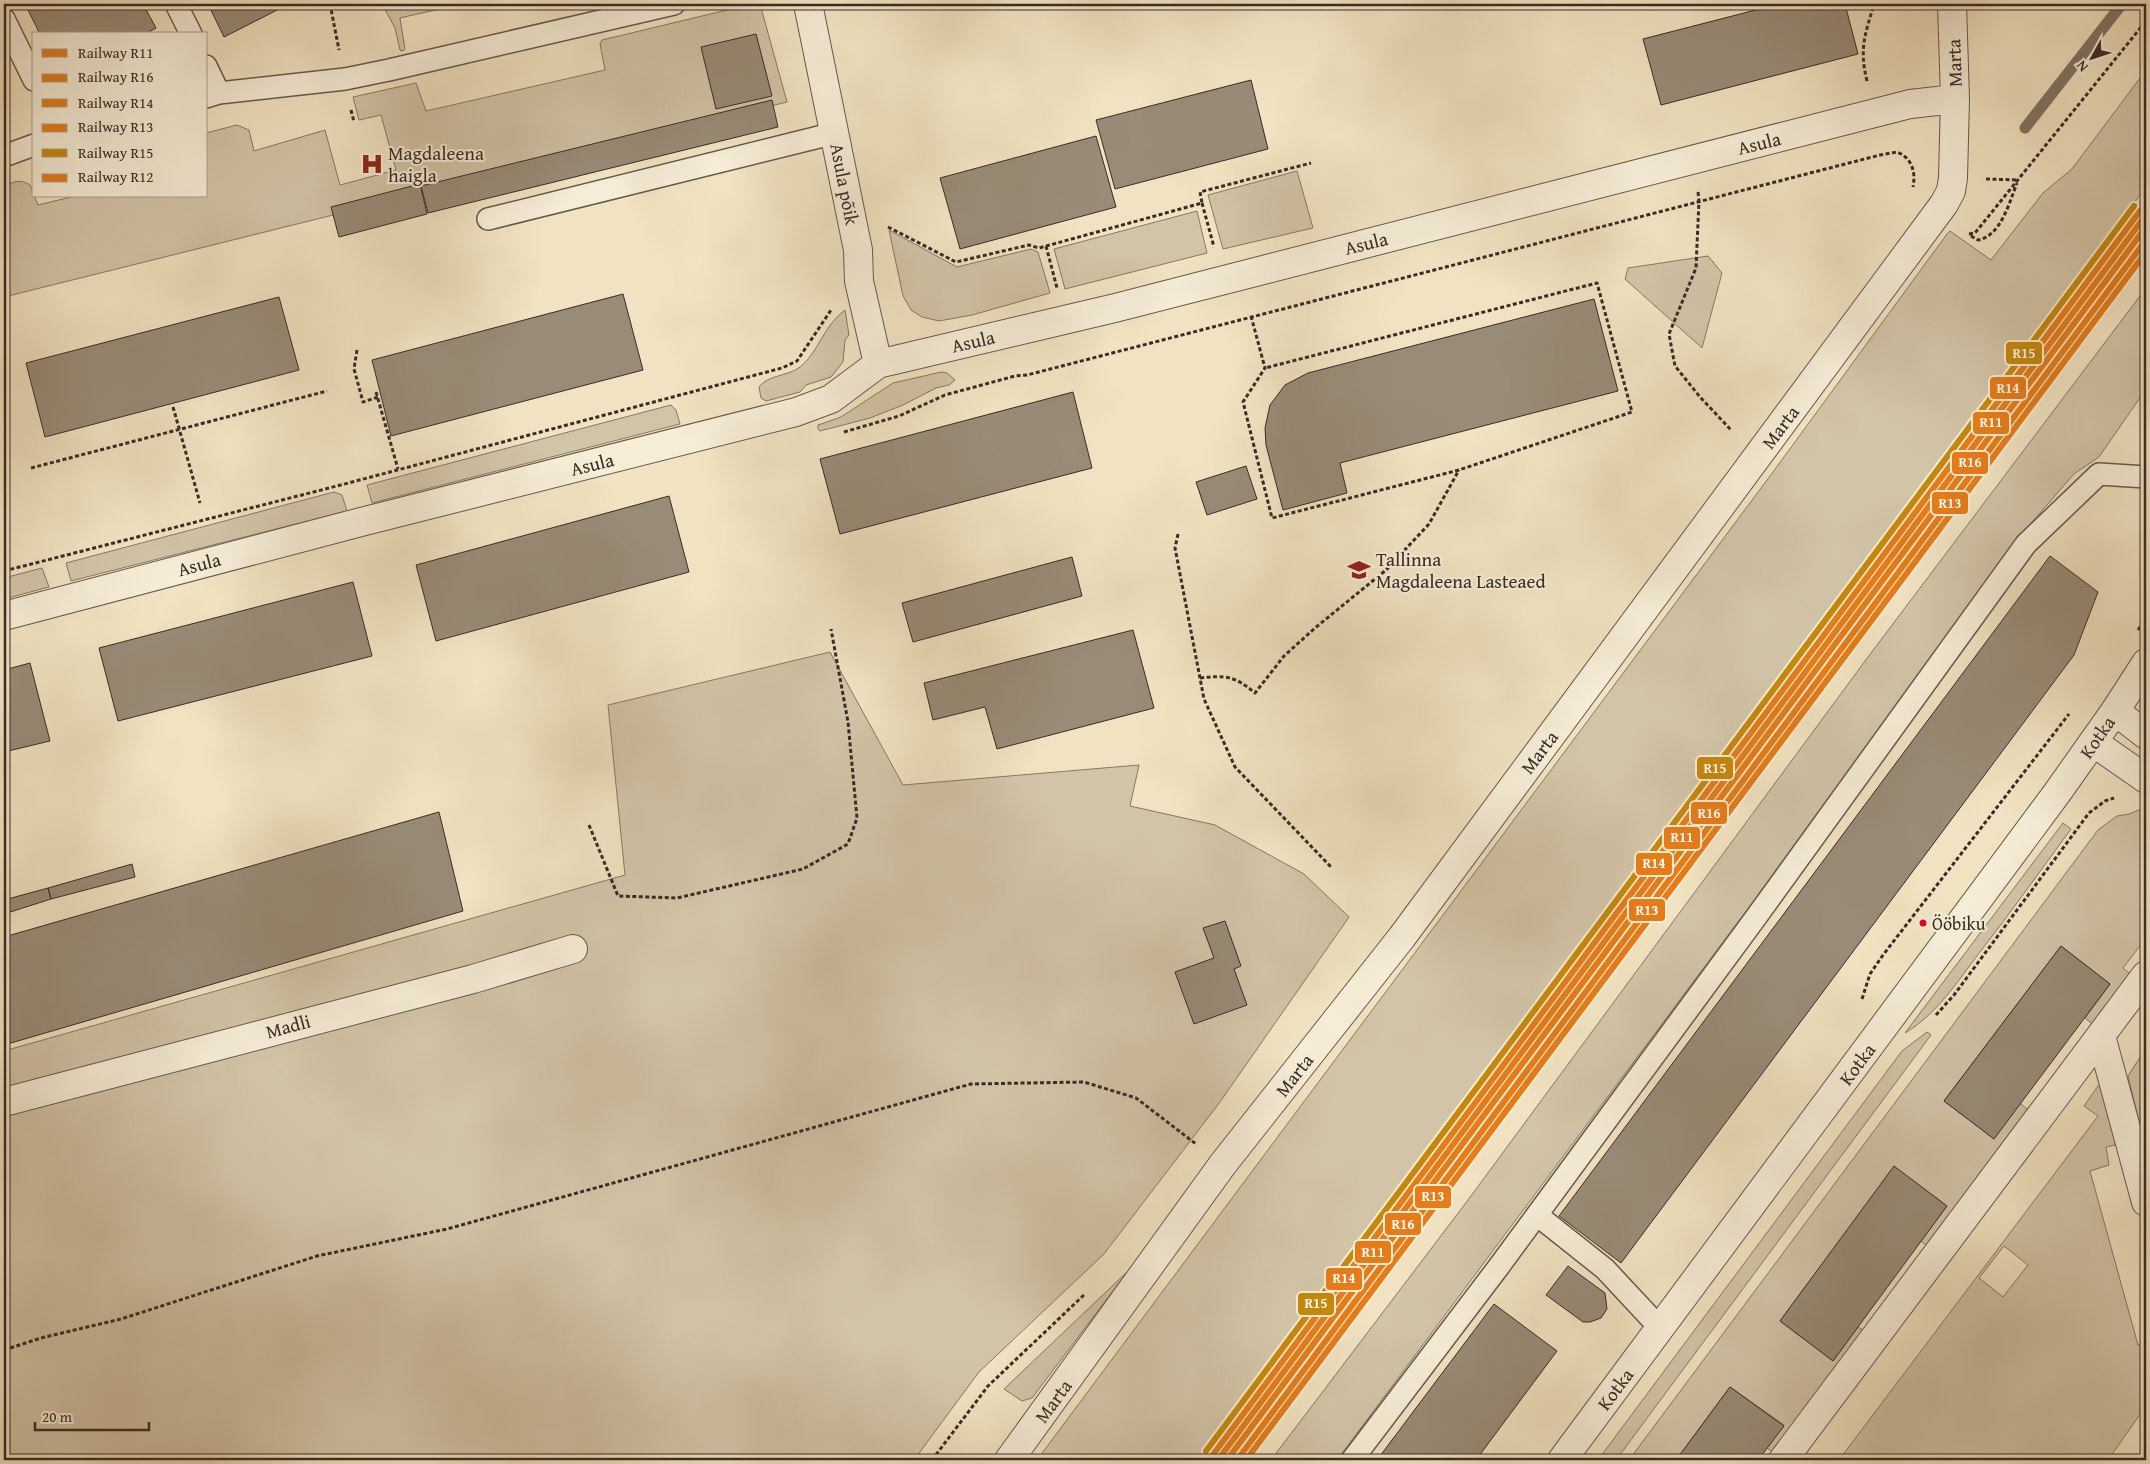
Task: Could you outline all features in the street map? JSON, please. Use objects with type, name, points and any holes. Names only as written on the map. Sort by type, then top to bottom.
[{"type":"street","name":"Asula põik","points":[[808,4],[858,250],[858,282],[878,364]]},
{"type":"street","name":"Marta","points":[[1009,1460],[1223,1164],[1402,937],[1944,204],[1951,191],[1953,178],[1955,99],[1952,4]]},
{"type":"street","name":"Asula","points":[[4,616],[361,522],[796,412],[831,399],[878,364],[1066,320],[1910,104],[1955,99]]},
{"type":"street","name":"Kotka","points":[[1562,1460],[2115,712],[2146,663]]},
{"type":"street","points":[[2115,712],[2146,735]]},
{"type":"street","points":[[2093,742],[2146,779]]},
{"type":"street","name":"Madli","points":[[4,1102],[473,979],[573,949]]},
{"type":"street","points":[[1784,1460],[2146,974]]},
{"type":"street","points":[[2100,1036],[2146,1202]]},
{"type":"lane","points":[[176,4],[190,32]]},
{"type":"lane","points":[[208,74],[213,95],[345,79],[674,4]]},
{"type":"lane","points":[[4,19],[32,76]]},
{"type":"lane","points":[[488,218],[835,133]]},
{"type":"lane","points":[[4,156],[32,146]]},
{"type":"lane","points":[[1352,1460],[1760,912],[2026,544],[2099,474],[2146,477]]},
{"type":"lane","points":[[1537,1214],[1605,1269],[1660,1328]]},
{"type":"path","points":[[330,4],[345,79]]},
{"type":"path","points":[[1868,87],[1862,60],[1862,43],[1874,4]]},
{"type":"path","points":[[2018,180],[2002,219],[1986,239],[1978,240],[1968,234],[1975,233],[2146,21]]},
{"type":"path","points":[[843,432],[899,416],[945,395],[1699,201],[1898,152],[1906,157],[1913,168],[1915,177],[1910,194]]},
{"type":"path","points":[[1692,159],[1699,201],[1696,268],[1669,334],[1675,366],[1700,397],[1732,431]]},
{"type":"path","points":[[1214,249],[1200,192],[1311,163]]},
{"type":"path","points":[[1981,179],[2018,180]]},
{"type":"path","points":[[851,217],[892,228],[956,262],[1029,246],[1039,248],[1202,204]]},
{"type":"path","points":[[1046,246],[1066,320]]},
{"type":"path","points":[[1597,283],[1632,412],[1459,470],[1272,518],[1243,402],[1265,368],[1597,283]]},
{"type":"path","points":[[4,571],[790,366],[802,355],[826,315],[837,305]]},
{"type":"path","points":[[1251,316],[1265,368]]},
{"type":"path","points":[[357,350],[354,369],[362,402],[378,397]]},
{"type":"path","points":[[30,468],[326,391]]},
{"type":"path","points":[[376,392],[398,469]]},
{"type":"path","points":[[173,407],[200,503]]},
{"type":"path","points":[[1200,678],[1222,676],[1234,679],[1241,681],[1255,693],[1284,656],[1314,628],[1386,570],[1429,524],[1459,470]]},
{"type":"path","points":[[1178,534],[1175,548],[1204,699],[1235,767],[1332,867]]},
{"type":"path","points":[[589,825],[618,896],[677,898],[803,869],[848,844],[857,818],[848,722],[832,629]]},
{"type":"path","points":[[4,1350],[42,1338],[121,1319],[317,1256],[447,1229],[970,1084],[1084,1082],[1136,1098],[1223,1164]]},
{"type":"shaded area","points":[[386,4],[462,4],[400,18],[405,49],[403,51],[400,50],[395,28],[383,6]]},
{"type":"shaded area","points":[[752,4],[760,4],[787,102],[4,297],[4,187],[11,183],[20,181],[30,185],[32,198],[35,198],[38,205],[67,198],[208,198],[208,132],[237,125],[249,130],[254,151],[325,130],[340,185],[396,170],[381,115],[359,120],[353,97],[416,83],[426,111],[605,70],[600,44],[602,40]]},
{"type":"shaded area","points":[[2146,70],[2146,187],[1198,1460],[1037,1460],[1773,472],[1947,234],[1950,231],[1991,260],[2043,193],[2072,169]]},
{"type":"shaded area","points":[[1297,171],[1313,228],[1223,249],[1208,195]]},
{"type":"shaded area","points":[[1197,211],[1207,253],[1065,289],[1054,249]]},
{"type":"shaded area","points":[[889,230],[957,267],[1031,249],[1038,252],[1050,293],[972,315],[939,321],[922,317],[911,310],[903,296]]},
{"type":"shaded area","points":[[1708,256],[1722,273],[1702,348],[1625,279],[1628,268]]},
{"type":"shaded area","points":[[2146,288],[2146,389],[2099,457],[2074,474],[2027,528],[1872,742],[1337,1460],[1271,1460],[1468,1200],[1868,657]]},
{"type":"shaded area","points":[[845,310],[849,335],[845,340],[843,362],[831,377],[806,385],[800,392],[766,401],[761,398],[759,387],[767,380],[800,367],[812,354],[831,324]]},
{"type":"shaded area","points":[[941,372],[947,373],[955,380],[949,385],[936,388],[903,405],[870,418],[820,431],[818,429],[818,425],[841,417],[893,383]]},
{"type":"shaded area","points":[[671,405],[676,410],[680,424],[372,503],[367,485]]},
{"type":"shaded area","points":[[334,492],[342,495],[347,511],[71,581],[66,563]]},
{"type":"shaded area","points":[[42,568],[49,587],[4,599],[4,578]]},
{"type":"shaded area","points":[[830,652],[903,785],[1139,765],[1130,806],[1215,825],[1304,874],[1349,917],[1220,1102],[1104,1254],[979,1372],[914,1460],[4,1460],[4,1051],[625,875],[608,705]]},
{"type":"shaded area","points":[[2146,807],[2146,944],[2143,942],[2123,968],[2136,979],[2099,1029],[2085,1018],[2110,984],[2061,946],[1944,1101],[1994,1139],[2020,1103],[2034,1115],[1933,1251],[1921,1241],[1947,1206],[1894,1167],[1780,1321],[1833,1361],[1858,1327],[1870,1335],[1778,1456],[1767,1448],[1784,1425],[1730,1387],[1676,1460],[1629,1460],[2098,830],[2117,816],[2129,814]]},
{"type":"shaded area","points":[[2063,823],[2071,829],[2003,922],[1946,997],[1927,1017],[1905,1033]]},
{"type":"shaded area","points":[[1927,1032],[1931,1035],[1616,1460],[1598,1460],[1902,1051]]},
{"type":"shaded area","points":[[2146,1048],[2146,1151],[2128,1076]]},
{"type":"shaded area","points":[[2102,1083],[2115,1132],[2115,1145],[2106,1147],[2109,1165],[2090,1171],[2138,1345],[2146,1343],[2146,1402],[2140,1404],[2143,1410],[2108,1460],[1839,1460],[2098,1116],[2084,1106]],"holes":[[[2004,1246],[2028,1265],[2003,1297],[1979,1278]]]},
{"type":"shaded area","points":[[1128,1271],[1032,1398],[1022,1401],[1004,1389]]},
{"type":"building","points":[[25,4],[143,4],[156,28],[149,32],[39,32]]},
{"type":"building","points":[[208,4],[289,4],[224,37]]},
{"type":"building","points":[[1779,4],[1845,4],[1858,54],[1661,105],[1643,39]]},
{"type":"building","points":[[756,34],[772,96],[716,109],[701,47]]},
{"type":"building","points":[[1251,80],[1268,149],[1115,189],[1096,120]]},
{"type":"building","points":[[772,100],[778,127],[428,213],[421,186]]},
{"type":"building","points":[[1096,136],[1116,207],[960,249],[940,178]]},
{"type":"building","points":[[420,184],[427,214],[339,237],[331,207]]},
{"type":"building","points":[[623,294],[643,370],[391,436],[372,360]]},
{"type":"building","points":[[279,297],[299,370],[45,437],[26,363]]},
{"type":"building","points":[[1594,299],[1618,391],[1340,463],[1347,493],[1283,510],[1266,445],[1265,428],[1270,405],[1285,385],[1308,373]]},
{"type":"building","points":[[1073,392],[1092,468],[840,534],[820,459]]},
{"type":"building","points":[[1246,466],[1257,499],[1207,515],[1196,482]]},
{"type":"building","points":[[669,496],[689,572],[436,641],[416,565]]},
{"type":"building","points":[[2050,556],[2098,592],[2074,655],[1621,1263],[1559,1216]]},
{"type":"building","points":[[1072,557],[1082,596],[913,642],[902,603]]},
{"type":"building","points":[[353,582],[372,656],[118,721],[99,648]]},
{"type":"building","points":[[1133,630],[1154,708],[997,749],[985,707],[933,720],[924,683]]},
{"type":"building","points":[[30,663],[50,741],[4,752],[4,670]]},
{"type":"building","points":[[439,812],[463,911],[4,1045],[4,937]]},
{"type":"building","points":[[132,864],[135,877],[51,899],[48,888]]},
{"type":"building","points":[[48,888],[51,899],[4,914],[4,900]]},
{"type":"building","points":[[1225,921],[1241,966],[1234,969],[1247,1005],[1194,1024],[1175,972],[1214,958],[1203,928]]},
{"type":"building","points":[[2061,946],[2110,984],[1994,1139],[1944,1101]]},
{"type":"building","points":[[1894,1166],[1947,1206],[1833,1361],[1780,1321]]},
{"type":"building","points":[[1568,1266],[1605,1293],[1607,1309],[1601,1318],[1590,1322],[1583,1322],[1546,1295]]},
{"type":"building","points":[[1494,1304],[1557,1351],[1476,1460],[1377,1460]]},
{"type":"building","points":[[1730,1387],[1784,1426],[1758,1460],[1676,1460]]},
{"type":"waterway","points":[[2025,128],[2122,4]]},
{"type":"rail line","name":"R15","points":[[1206,1451],[2134,206]]},
{"type":"rail line","name":"R14","points":[[1212,1456],[2140,211]]},
{"type":"rail line","name":"R11","points":[[1218,1460],[2146,215]]},
{"type":"rail line","name":"R16","points":[[1227,1460],[2146,227]]},
{"type":"rail line","name":"R13","points":[[1237,1460],[2146,240]]},
{"type":"rail line","name":"R12","points":[[1246,1460],[2146,252]]},
{"type":"place","name":"Magdaleena haigla","points":[[372,164]]},
{"type":"place","name":"Tallinna Magdaleena Lasteaed","points":[[1359,570]]},
{"type":"place","name":"Ööbiku","points":[[1923,923]]}]
